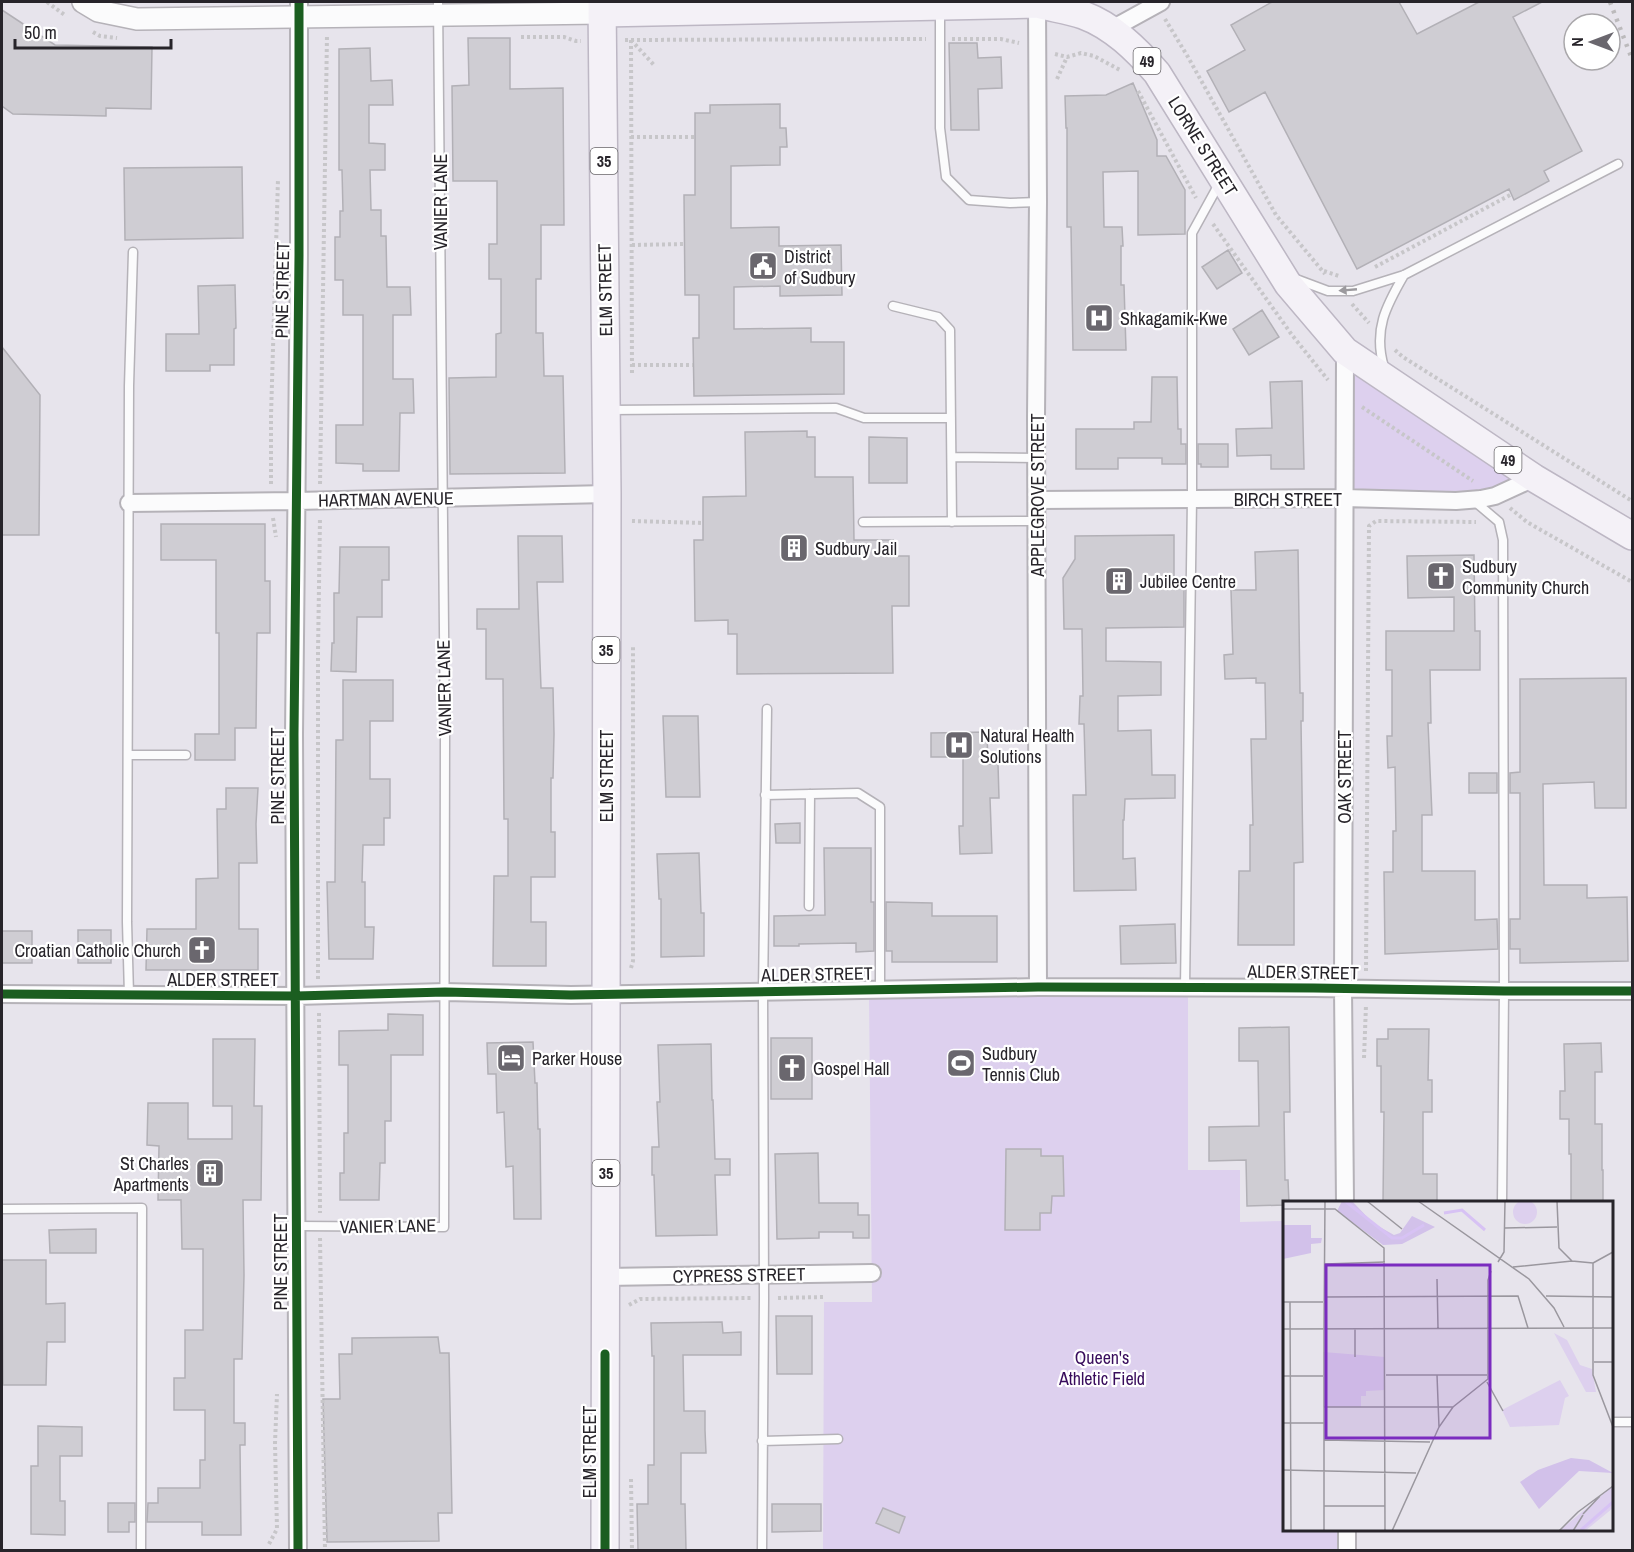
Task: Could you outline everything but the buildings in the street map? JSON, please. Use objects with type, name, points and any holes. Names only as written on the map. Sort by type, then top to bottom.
[{"type":"main road","name":"LORNE STREET","points":[[602,7],[1037,4],[1084,15],[1136,49],[1157,73],[1288,284],[1345,351],[1534,478],[1632,536]]},
{"type":"main road","name":"ELM STREET","points":[[602,7],[607,494],[605,1551]]},
{"type":"street","points":[[1110,30],[1161,2]]},
{"type":"street","name":"APPLEGROVE STREET","points":[[1037,4],[1038,987]]},
{"type":"street","points":[[78,11],[98,11],[137,19],[299,9],[327,16],[438,8],[602,7]]},
{"type":"street","name":"PINE STREET","points":[[298,1551],[294,734],[299,9]]},
{"type":"street","name":"OAK STREET","points":[[1345,351],[1343,988],[1345,1201]]},
{"type":"street","name":"BIRCH STREET","points":[[1037,500],[1344,498],[1456,501],[1494,496],[1534,478]]},
{"type":"street","name":"HARTMAN AVENUE","points":[[129,502],[607,494]]},
{"type":"street","name":"ALDER STREET","points":[[2,994],[296,996],[445,992],[571,995],[1038,987],[1632,991]]},
{"type":"street","name":"CYPRESS STREET","points":[[605,1277],[872,1273]]},
{"type":"street","points":[[1347,1531],[1347,1551]]},
{"type":"lane","points":[[940,6],[940,128],[946,177],[969,200],[1010,203],[1038,202]]},
{"type":"lane","name":"VANIER LANE","points":[[296,1226],[444,1227],[445,734],[438,8]]},
{"type":"lane","points":[[1280,271],[1304,283],[1328,291],[1353,291],[1404,275],[1618,164]]},
{"type":"lane","points":[[1185,987],[1192,500],[1192,233],[1222,178]]},
{"type":"lane","points":[[129,995],[127,922],[129,386],[133,252]]},
{"type":"lane","points":[[1387,380],[1381,359],[1380,336],[1383,316],[1404,275]]},
{"type":"lane","points":[[893,306],[938,317],[951,330],[952,522]]},
{"type":"lane","points":[[606,410],[836,408],[864,418],[951,418]]},
{"type":"lane","points":[[951,457],[1037,458]]},
{"type":"lane","points":[[1473,500],[1499,522],[1503,540],[1502,1201]]},
{"type":"lane","points":[[863,522],[1037,521]]},
{"type":"lane","points":[[762,1551],[763,991],[767,709]]},
{"type":"lane","points":[[128,755],[186,755]]},
{"type":"lane","points":[[765,795],[858,793],[880,807],[880,990]]},
{"type":"lane","points":[[809,906],[810,794]]},
{"type":"lane","points":[[2,1209],[142,1208],[141,1551]]},
{"type":"lane","points":[[1613,1422],[1632,1422]]},
{"type":"lane","points":[[762,1441],[837,1439]]},
{"type":"path","points":[[47,2],[78,11]]},
{"type":"path","points":[[326,1550],[318,995],[318,652],[327,16]]},
{"type":"path","points":[[91,31],[100,36],[120,38]]},
{"type":"path","points":[[518,37],[564,37],[576,41],[1000,39],[1067,57],[1081,53],[1094,56],[1123,71]]},
{"type":"path","points":[[299,40],[338,39]]},
{"type":"path","points":[[631,40],[654,65]]},
{"type":"path","points":[[1134,84],[1204,211],[1322,374],[1345,396],[1494,496],[1527,522],[1632,582]]},
{"type":"path","points":[[631,137],[695,137]]},
{"type":"path","points":[[1371,270],[1512,194]]},
{"type":"path","points":[[632,245],[685,243]]},
{"type":"path","points":[[1322,270],[1342,276]]},
{"type":"path","points":[[632,365],[693,364]]},
{"type":"path","points":[[632,521],[703,523]]},
{"type":"path","points":[[1364,1063],[1369,526],[1376,521],[1527,522]]},
{"type":"path","points":[[629,1305],[640,1299],[825,1298]]},
{"type":"green space","points":[[1344,353],[1535,476],[1495,494],[1343,497]]},
{"type":"green space","name":"Queen's Athletic Field","points":[[1188,988],[1188,1170],[1240,1170],[1240,1222],[1283,1221],[1283,1531],[1345,1531],[1345,1550],[823,1550],[824,1302],[872,1302],[869,993]]},
{"type":"railway","points":[[1610,2],[1632,59]]},
{"type":"cycle path","points":[[298,1550],[294,734],[299,2]]},
{"type":"cycle path","points":[[2,994],[296,996],[445,992],[571,995],[1038,987],[1632,991]]},
{"type":"cycle path","points":[[605,1354],[605,1550]]},
{"type":"place","name":"District of Sudbury","points":[[763,266]]},
{"type":"place","name":"Shkagamik-Kwe","points":[[1099,318]]},
{"type":"place","name":"Sudbury Jail","points":[[794,548]]},
{"type":"place","name":"Sudbury Community Church","points":[[1441,576]]},
{"type":"place","name":"Jubilee Centre","points":[[1119,581]]},
{"type":"place","name":"Natural Health Solutions","points":[[959,745]]},
{"type":"place","name":"Croatian Catholic Church","points":[[202,950]]},
{"type":"place","name":"Parker House","points":[[511,1058]]},
{"type":"place","name":"Sudbury Tennis Club","points":[[961,1063]]},
{"type":"place","name":"Gospel Hall","points":[[792,1068]]},
{"type":"place","name":"St Charles Apartments","points":[[210,1173]]}]
